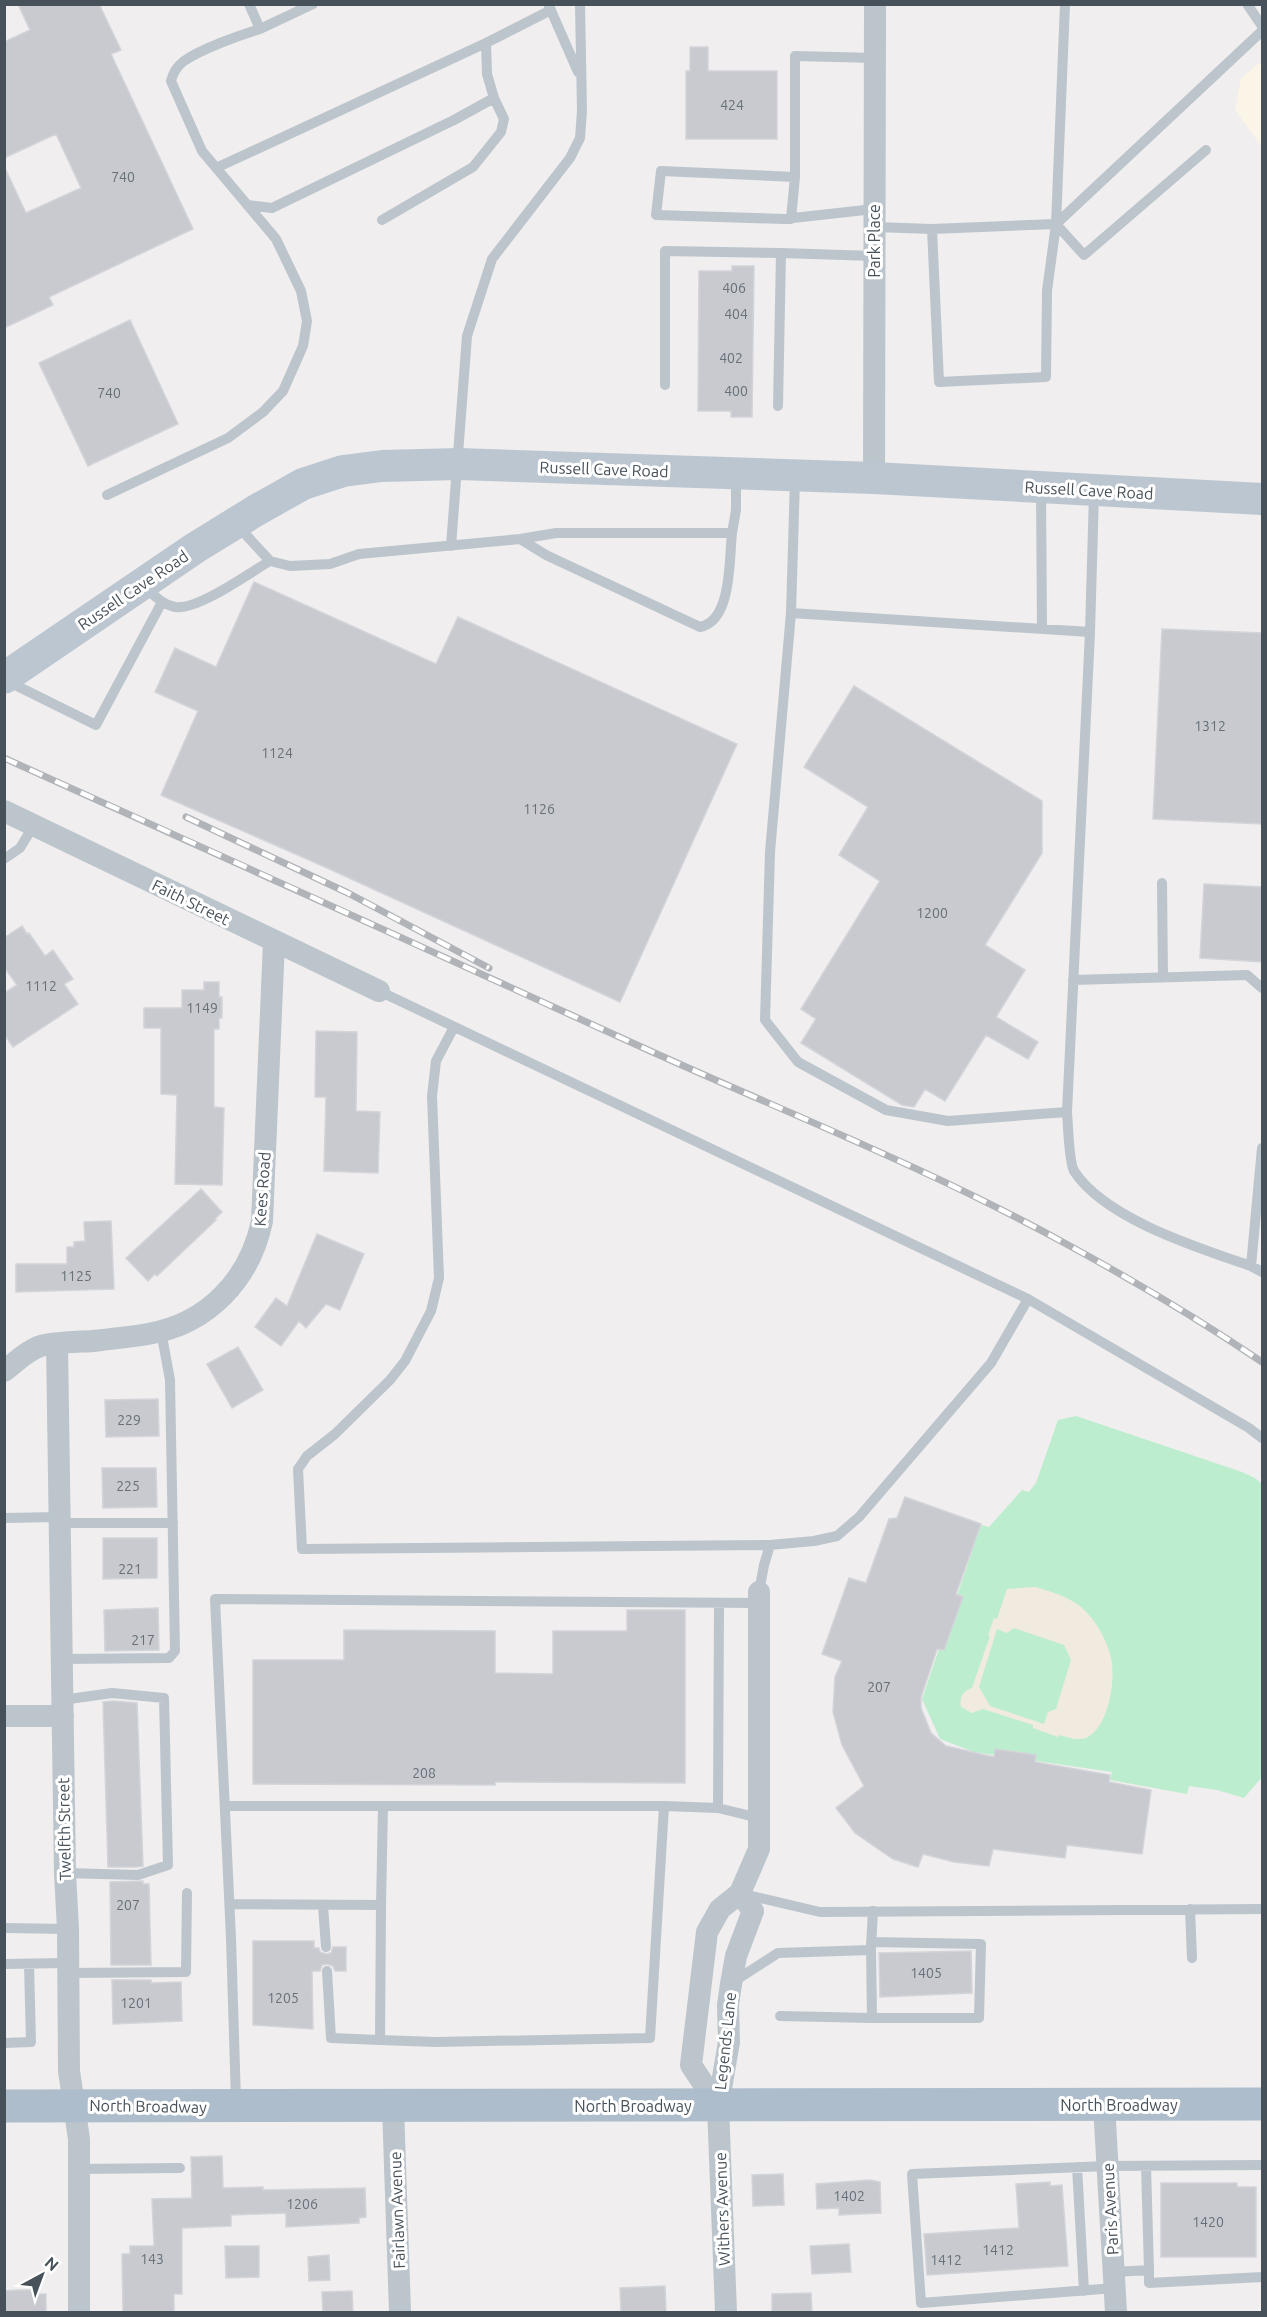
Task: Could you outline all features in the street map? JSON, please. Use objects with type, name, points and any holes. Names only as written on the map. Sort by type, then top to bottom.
[{"type":"main road","name":"North Broadway","points":[[4,2106],[1263,2104]]},
{"type":"street","name":"Park Place","points":[[874,478],[875,4]]},
{"type":"street","name":"Russell Cave Road","points":[[4,679],[152,593],[235,523],[303,484],[343,471],[381,466],[459,464],[874,478],[1263,499]]},
{"type":"street","name":"Faith Street","points":[[4,811],[379,991]]},
{"type":"street","name":"Kees Road","points":[[4,1371],[40,1346],[150,1334],[179,1326],[202,1314],[222,1297],[249,1261],[258,1240],[264,1191],[274,942]]},
{"type":"street","name":"Twelfth Street","points":[[57,1345],[65,1873],[68,1929],[66,1968],[69,2071],[72,2106],[78,2134],[79,2313]]},
{"type":"street","name":"Legends Lane","points":[[718,2106],[691,2065],[707,1932],[720,1909],[740,1893],[759,1849],[759,1598]]},
{"type":"street","points":[[4,1716],[62,1708]]},
{"type":"street","name":"Legends Lane","points":[[718,2106],[729,2042],[728,2005],[736,1956],[753,1911],[740,1893]]},
{"type":"street","name":"Paris Avenue","points":[[1104,2105],[1116,2313]]},
{"type":"street","name":"Withers Avenue","points":[[718,2106],[726,2313]]},
{"type":"street","name":"Fairlawn Avenue","points":[[393,2107],[400,2313]]},
{"type":"lane","points":[[249,4],[260,29]]},
{"type":"lane","points":[[107,495],[228,438],[263,412],[283,391],[303,346],[307,321],[301,291],[276,239],[202,151],[171,81],[174,72],[184,61],[313,4]]},
{"type":"lane","points":[[451,546],[467,336],[492,259],[570,158],[580,138],[582,111],[580,4]]},
{"type":"lane","points":[[932,230],[939,382],[1046,376],[1047,291],[1056,224],[1065,4]]},
{"type":"lane","points":[[1247,4],[1263,26]]},
{"type":"lane","points":[[216,168],[486,43],[550,7],[580,77]]},
{"type":"lane","points":[[795,177],[661,171],[656,215],[791,219],[874,218],[932,230],[1056,224],[1263,31]]},
{"type":"lane","points":[[382,220],[473,167],[501,132],[504,119],[494,98],[487,74],[486,43]]},
{"type":"lane","points":[[791,219],[795,177],[795,56],[875,58]]},
{"type":"lane","points":[[247,205],[272,208],[454,120],[494,98]]},
{"type":"lane","points":[[1056,224],[1084,255],[1206,150]]},
{"type":"lane","points":[[664,385],[665,251],[874,256]]},
{"type":"lane","points":[[778,406],[782,253]]},
{"type":"lane","points":[[519,539],[546,555],[700,627],[708,625],[717,618],[723,607],[736,510],[736,474]]},
{"type":"lane","points":[[795,476],[791,613],[770,852],[765,1020],[798,1062],[886,1110],[948,1121],[1067,1112]]},
{"type":"lane","points":[[1041,487],[1042,629]]},
{"type":"lane","points":[[1095,490],[1067,1112],[1073,1170],[1100,1199],[1174,1240],[1263,1272]]},
{"type":"lane","points":[[235,523],[270,561],[290,566],[330,564],[359,554],[519,539],[556,533],[732,533]]},
{"type":"lane","points":[[4,679],[96,725],[152,593],[176,607],[197,604],[270,561]]},
{"type":"lane","points":[[791,613],[1090,632]]},
{"type":"lane","points":[[4,860],[20,848],[34,825]]},
{"type":"lane","points":[[1162,883],[1163,977]]},
{"type":"lane","points":[[1072,980],[1247,975],[1263,988]]},
{"type":"lane","points":[[379,991],[1028,1299],[1250,1428],[1263,1438]]},
{"type":"lane","points":[[454,1027],[436,1061],[432,1096],[440,1278],[431,1311],[405,1361],[390,1380],[335,1434],[307,1456],[298,1469],[302,1549],[770,1545],[814,1541],[837,1536],[859,1517],[991,1363],[1028,1299]]},
{"type":"lane","points":[[1251,1266],[1263,1148]]},
{"type":"lane","points":[[62,1659],[169,1658],[175,1651],[170,1380],[161,1331]]},
{"type":"lane","points":[[4,1518],[173,1523]]},
{"type":"lane","points":[[236,2107],[230,1904],[214,1599],[719,1603],[759,1598],[770,1545]]},
{"type":"lane","points":[[718,1808],[719,1603]]},
{"type":"lane","points":[[62,1708],[112,1693],[164,1698],[168,1865],[138,1875],[65,1873]]},
{"type":"lane","points":[[225,1806],[664,1806],[718,1808],[759,1818]]},
{"type":"lane","points":[[380,2040],[383,1806]]},
{"type":"lane","points":[[327,1971],[331,2038],[436,2042],[650,2038],[664,1806]]},
{"type":"lane","points":[[4,1964],[186,1972],[187,1893]]},
{"type":"lane","points":[[740,1893],[820,1912],[1263,1908]]},
{"type":"lane","points":[[230,1904],[381,1905]]},
{"type":"lane","points":[[323,1906],[326,1947]]},
{"type":"lane","points":[[1190,1909],[1192,1958]]},
{"type":"lane","points":[[872,2018],[873,1911]]},
{"type":"lane","points":[[4,1928],[68,1929]]},
{"type":"lane","points":[[731,1984],[778,1953],[871,1946],[981,1944],[979,2018],[780,2016]]},
{"type":"lane","points":[[4,2043],[31,2042],[29,1964]]},
{"type":"lane","points":[[1149,2270],[1084,2290],[921,2303],[912,2174],[1107,2166],[1263,2165]]},
{"type":"lane","points":[[1146,2166],[1149,2283],[1263,2277]]},
{"type":"lane","points":[[1077,2167],[1084,2290]]},
{"type":"lane","points":[[78,2169],[180,2168]]},
{"type":"shaded area","points":[[1262,61],[1262,147],[1235,110],[1241,78]]},
{"type":"green space","points":[[1076,1416],[1242,1472],[1262,1484],[1262,1777],[1244,1798],[1217,1790],[1189,1786],[1187,1794],[1110,1780],[1112,1772],[974,1752],[940,1739],[922,1699],[981,1525],[989,1527],[1022,1490],[1029,1492],[1036,1483],[1058,1420]]},
{"type":"sand","points":[[1035,1587],[1076,1603],[1091,1618],[1107,1644],[1112,1667],[1109,1702],[1100,1724],[1094,1733],[1086,1738],[1076,1739],[1059,1735],[1058,1737],[1033,1728],[1033,1725],[983,1709],[972,1713],[961,1707],[962,1695],[972,1688],[994,1618],[997,1619],[1007,1589]],"holes":[[[1014,1628],[1064,1645],[1071,1660],[1056,1709],[1048,1712],[1044,1724],[990,1706],[979,1687],[997,1629],[1007,1633]]]},
{"type":"building","points":[[18,4],[99,4],[121,50],[111,54],[193,229],[49,297],[53,305],[4,328],[4,166],[26,213],[81,188],[56,134],[4,158],[4,42],[30,30]]},
{"type":"building","points":[[690,47],[708,47],[708,71],[777,71],[777,139],[686,139],[686,71],[690,71]]},
{"type":"building","points":[[732,266],[754,266],[752,417],[731,417],[731,411],[698,411],[699,271],[732,271]]},
{"type":"building","points":[[130,320],[178,424],[88,466],[39,363]]},
{"type":"building","points":[[254,582],[436,664],[458,617],[737,744],[620,1002],[161,795],[198,711],[155,692],[175,648],[216,667]]},
{"type":"building","points":[[1162,629],[1263,633],[1263,824],[1153,819]]},
{"type":"building","points":[[854,686],[1042,801],[1042,853],[985,945],[1025,970],[996,1017],[1038,1042],[1028,1059],[986,1035],[945,1101],[925,1089],[914,1107],[902,1105],[801,1043],[816,1019],[801,1009],[880,881],[839,855],[868,807],[804,767]]},
{"type":"building","points":[[1204,884],[1263,887],[1263,962],[1200,958]]},
{"type":"building","points":[[22,926],[45,956],[53,950],[73,979],[64,984],[78,1004],[13,1047],[4,1034],[4,993],[17,985],[4,967],[4,938]]},
{"type":"building","points":[[204,982],[219,982],[219,997],[222,997],[222,1018],[219,1018],[219,1029],[214,1029],[214,1107],[224,1108],[222,1185],[175,1184],[177,1095],[161,1094],[161,1028],[144,1028],[144,1008],[182,1008],[182,990],[204,990]]},
{"type":"building","points":[[316,1031],[357,1032],[356,1111],[380,1112],[378,1173],[324,1171],[326,1097],[315,1097]]},
{"type":"building","points":[[201,1189],[222,1212],[157,1276],[155,1274],[148,1281],[126,1258]]},
{"type":"building","points":[[111,1221],[114,1289],[16,1292],[16,1264],[67,1264],[67,1247],[74,1247],[74,1242],[85,1241],[84,1222]]},
{"type":"building","points":[[317,1234],[364,1254],[340,1310],[326,1304],[306,1328],[299,1321],[281,1346],[255,1327],[276,1298],[287,1306]]},
{"type":"building","points":[[238,1347],[263,1390],[232,1408],[207,1364]]},
{"type":"building","points":[[158,1399],[159,1436],[106,1437],[105,1400]]},
{"type":"building","points":[[102,1468],[156,1468],[157,1507],[103,1508]]},
{"type":"building","points":[[905,1497],[981,1524],[956,1594],[963,1597],[944,1650],[937,1649],[921,1697],[921,1708],[931,1733],[946,1746],[994,1757],[995,1749],[1036,1755],[1035,1762],[1110,1775],[1109,1782],[1151,1790],[1142,1854],[1067,1845],[1065,1858],[993,1849],[989,1866],[954,1862],[923,1854],[918,1867],[893,1859],[855,1833],[836,1808],[864,1786],[842,1745],[833,1712],[835,1677],[842,1661],[822,1654],[849,1578],[866,1583],[889,1519],[897,1518]]},
{"type":"building","points":[[103,1538],[157,1538],[157,1578],[103,1579]]},
{"type":"building","points":[[158,1608],[159,1650],[105,1651],[104,1610]]},
{"type":"building","points":[[627,1610],[685,1610],[685,1783],[253,1784],[253,1660],[344,1660],[344,1630],[495,1631],[495,1673],[553,1674],[553,1631],[627,1631]]},
{"type":"building","points":[[103,1702],[137,1703],[143,1866],[137,1867],[108,1867]]},
{"type":"building","points":[[143,1881],[143,1884],[149,1884],[151,1965],[111,1965],[110,1882]]},
{"type":"building","points":[[253,1941],[314,1941],[314,1948],[319,1948],[320,1952],[326,1954],[331,1953],[333,1947],[346,1947],[346,1971],[335,1971],[333,1966],[327,1964],[322,1965],[320,1971],[312,1971],[313,2029],[253,2025]]},
{"type":"building","points":[[971,1951],[972,1993],[880,1997],[879,1953]]},
{"type":"building","points":[[112,1980],[151,1980],[151,1983],[181,1982],[182,2021],[113,2024]]},
{"type":"building","points":[[222,2156],[223,2188],[263,2187],[263,2190],[365,2188],[366,2217],[359,2218],[359,2223],[286,2227],[286,2213],[231,2215],[231,2226],[182,2228],[182,2294],[174,2294],[174,2313],[123,2313],[122,2254],[130,2254],[130,2246],[154,2246],[152,2199],[192,2198],[191,2157]]},
{"type":"building","points":[[783,2174],[784,2205],[753,2206],[752,2175]]},
{"type":"building","points":[[870,2180],[880,2182],[881,2213],[839,2215],[839,2208],[817,2209],[816,2184]]},
{"type":"building","points":[[1050,2182],[1050,2186],[1062,2185],[1068,2266],[927,2275],[924,2234],[1019,2228],[1016,2184]]},
{"type":"building","points":[[1161,2183],[1237,2183],[1237,2187],[1256,2187],[1256,2257],[1161,2257]]},
{"type":"building","points":[[849,2244],[851,2272],[812,2274],[810,2246]]},
{"type":"building","points":[[225,2246],[259,2246],[259,2277],[226,2278]]},
{"type":"building","points":[[329,2255],[330,2280],[309,2281],[308,2257]]},
{"type":"building","points":[[665,2286],[666,2313],[621,2313],[620,2288]]},
{"type":"building","points":[[38,2290],[38,2294],[46,2294],[46,2313],[4,2313],[4,2291]]},
{"type":"building","points":[[352,2291],[353,2313],[323,2313],[322,2292]]},
{"type":"building","points":[[811,2293],[812,2313],[772,2313],[772,2294]]},
{"type":"railway","points":[[4,758],[964,1191],[1119,1273],[1262,1362]]},
{"type":"railway","points":[[186,817],[348,893],[489,968]]}]
